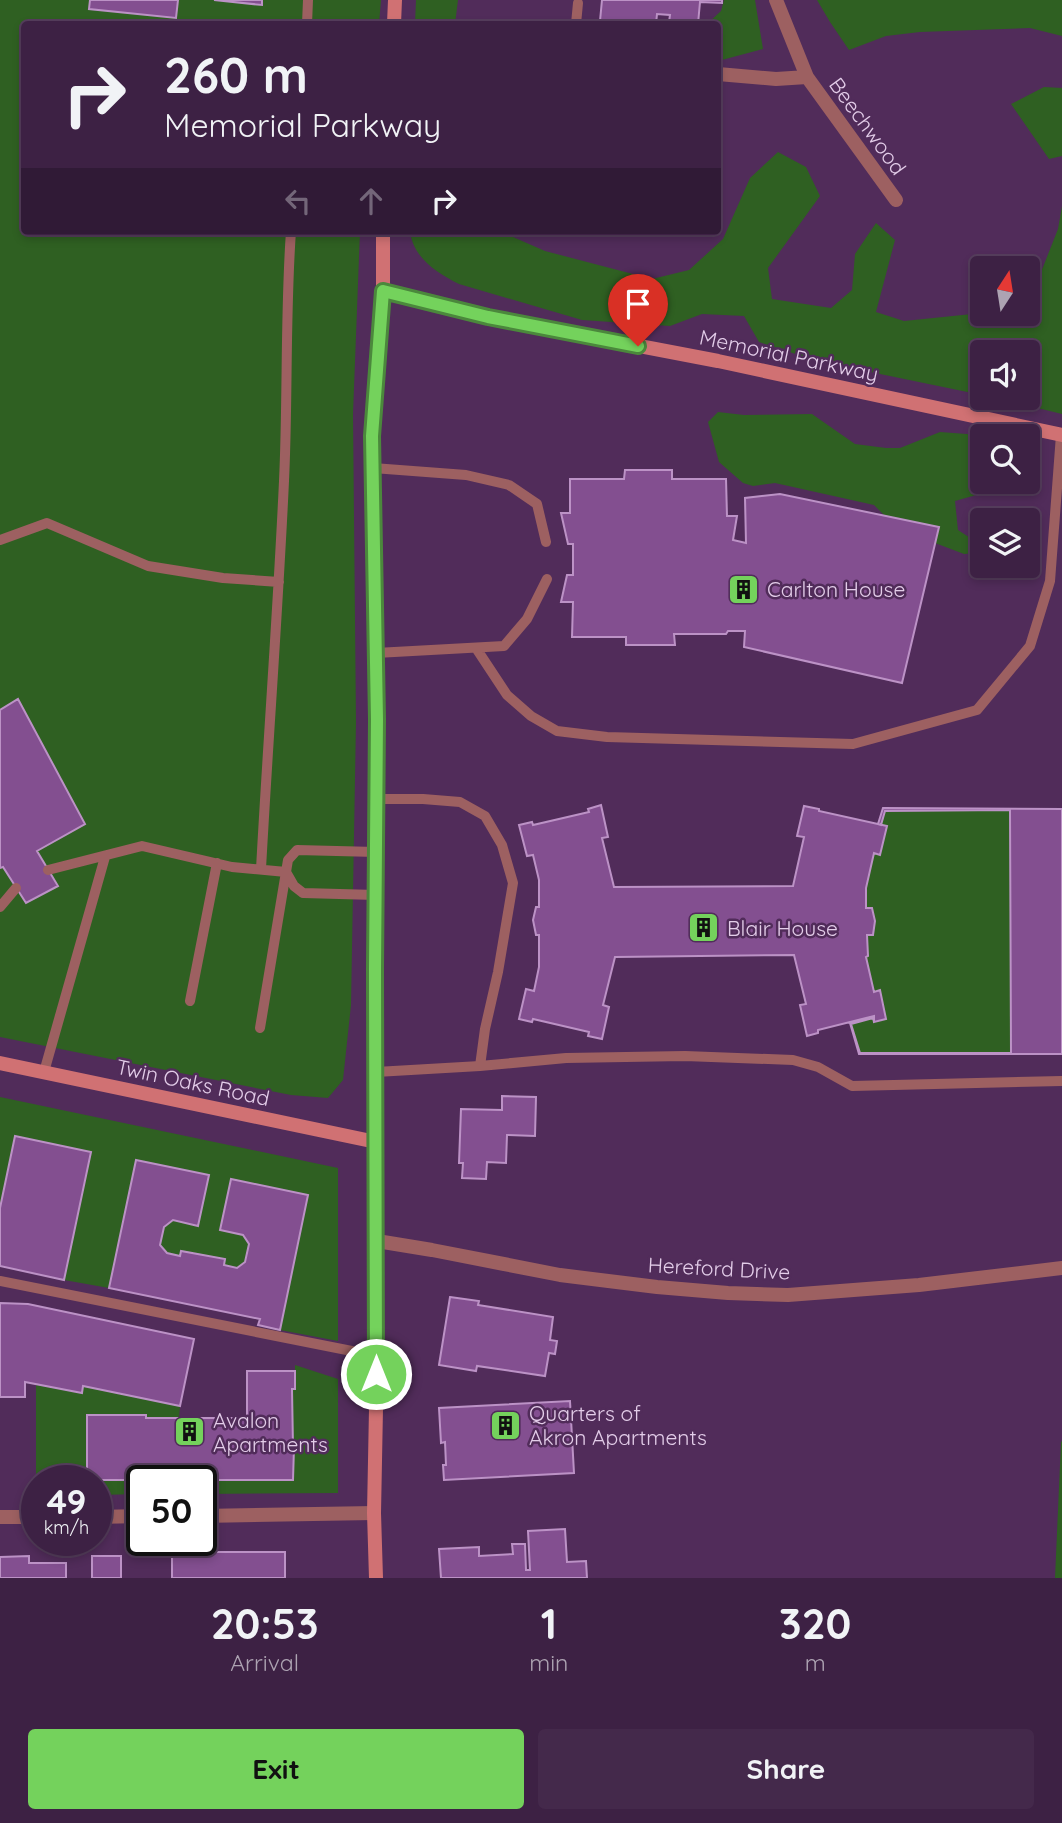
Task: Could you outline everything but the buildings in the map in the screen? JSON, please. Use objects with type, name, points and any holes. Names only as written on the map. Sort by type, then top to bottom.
[{"type":"main road","points":[[394,21],[395,0]]},
{"type":"main road","points":[[376,1578],[377,799],[372,436],[383,291],[383,235]]},
{"type":"main road","name":"Memorial Parkway","points":[[383,291],[488,317],[718,361],[1062,435]]},
{"type":"main road","name":"Twin Oaks Road","points":[[0,1063],[376,1142]]},
{"type":"street","name":"Beechwood","points":[[776,0],[807,77],[896,200]]},
{"type":"street","points":[[721,74],[776,79],[807,77]]},
{"type":"street","name":"Hereford Drive","points":[[377,1241],[560,1275],[728,1293],[788,1295],[919,1285],[1062,1268]]},
{"type":"street","points":[[217,1516],[374,1513]]},
{"type":"street","points":[[0,1517],[21,1517]]},
{"type":"lane","points":[[307,21],[309,0]]},
{"type":"lane","points":[[576,21],[578,3]]},
{"type":"lane","points":[[261,869],[284,478],[287,291],[291,235]]},
{"type":"lane","points":[[476,648],[507,695],[531,716],[557,731],[607,737],[853,744],[977,710],[1030,646],[1050,581],[1062,435]]},
{"type":"lane","points":[[373,468],[466,475],[509,485],[537,504],[546,542]]},
{"type":"lane","points":[[0,540],[47,523],[149,566],[223,578],[279,582]]},
{"type":"lane","points":[[376,653],[504,646],[527,619],[547,579]]},
{"type":"lane","points":[[377,799],[460,802],[485,816],[502,845],[513,883],[480,1066]]},
{"type":"lane","points":[[48,870],[142,846],[232,867],[286,872]]},
{"type":"lane","points":[[260,1028],[288,860],[298,850],[376,852]]},
{"type":"lane","points":[[44,1072],[105,857]]},
{"type":"lane","points":[[190,1001],[217,863]]},
{"type":"lane","points":[[286,872],[294,886],[303,893],[376,895]]},
{"type":"lane","points":[[0,907],[16,888]]},
{"type":"lane","points":[[376,1072],[566,1058],[685,1056],[793,1060],[818,1067],[852,1086],[1062,1081]]},
{"type":"lane","points":[[0,1280],[377,1356]]},
{"type":"green space","points":[[0,0],[381,0],[379,21],[21,21],[21,235],[360,235],[353,414],[356,722],[351,1005],[343,1080],[328,1098],[291,1095],[0,1037]]},
{"type":"green space","points":[[416,0],[458,0],[455,21],[415,21]]},
{"type":"green space","points":[[724,0],[755,0],[763,49],[721,60],[721,21],[710,21],[721,11]]},
{"type":"green space","points":[[817,0],[1062,0],[1062,36],[1030,28],[920,32],[886,36],[849,50]]},
{"type":"green space","points":[[1044,87],[1062,88],[1062,156],[1049,159],[1011,104]]},
{"type":"green space","points":[[778,152],[806,167],[820,196],[768,268],[772,299],[831,308],[852,290],[855,254],[876,223],[895,240],[876,312],[904,321],[970,314],[970,326],[1040,326],[1040,275],[1058,229],[1062,206],[1062,414],[1040,409],[1040,340],[970,340],[970,393],[817,361],[759,342],[744,316],[702,314],[670,326],[582,320],[459,284],[427,264],[416,249],[411,235],[513,235],[545,251],[652,279],[689,270],[723,239],[750,178]]},
{"type":"green space","points":[[718,412],[744,415],[812,414],[855,444],[886,448],[900,448],[940,432],[970,434],[970,494],[980,494],[955,501],[958,530],[970,538],[970,554],[964,554],[898,529],[874,505],[775,483],[753,486],[743,483],[719,462],[708,422]]},
{"type":"green space","points":[[1010,810],[1011,1053],[860,1053],[851,1024],[873,1018],[875,1022],[886,1018],[880,991],[874,992],[866,957],[872,909],[866,908],[866,888],[874,853],[880,854],[887,827],[881,825],[885,811]]},
{"type":"green space","points":[[0,1097],[338,1168],[338,1341],[280,1330],[308,1196],[243,1235],[249,1244],[245,1262],[237,1268],[224,1265],[225,1259],[182,1251],[180,1256],[167,1253],[160,1245],[164,1227],[173,1220],[198,1226],[209,1175],[136,1160],[109,1288],[64,1280],[91,1152],[15,1136],[0,1208]]},
{"type":"green space","points":[[295,1365],[338,1379],[338,1493],[217,1494],[217,1480],[293,1480],[292,1389],[295,1389]]},
{"type":"green space","points":[[36,1385],[81,1393],[83,1386],[180,1406],[179,1418],[88,1415],[87,1465],[36,1465]]},
{"type":"green space","points":[[1061,1442],[1062,1578],[1055,1578]]},
{"type":"green space","points":[[112,1481],[126,1481],[126,1494],[112,1495]]},
{"type":"place","name":"Carlton House","points":[[744,589]]},
{"type":"place","name":"Blair House","points":[[704,928]]},
{"type":"place","name":"Quarters of Akron Apartments","points":[[506,1425]]},
{"type":"place","name":"Avalon Apartments","points":[[190,1432]]},
{"type":"route","points":[[376,1374],[377,719],[372,436],[383,291],[488,317],[638,346]]}]
